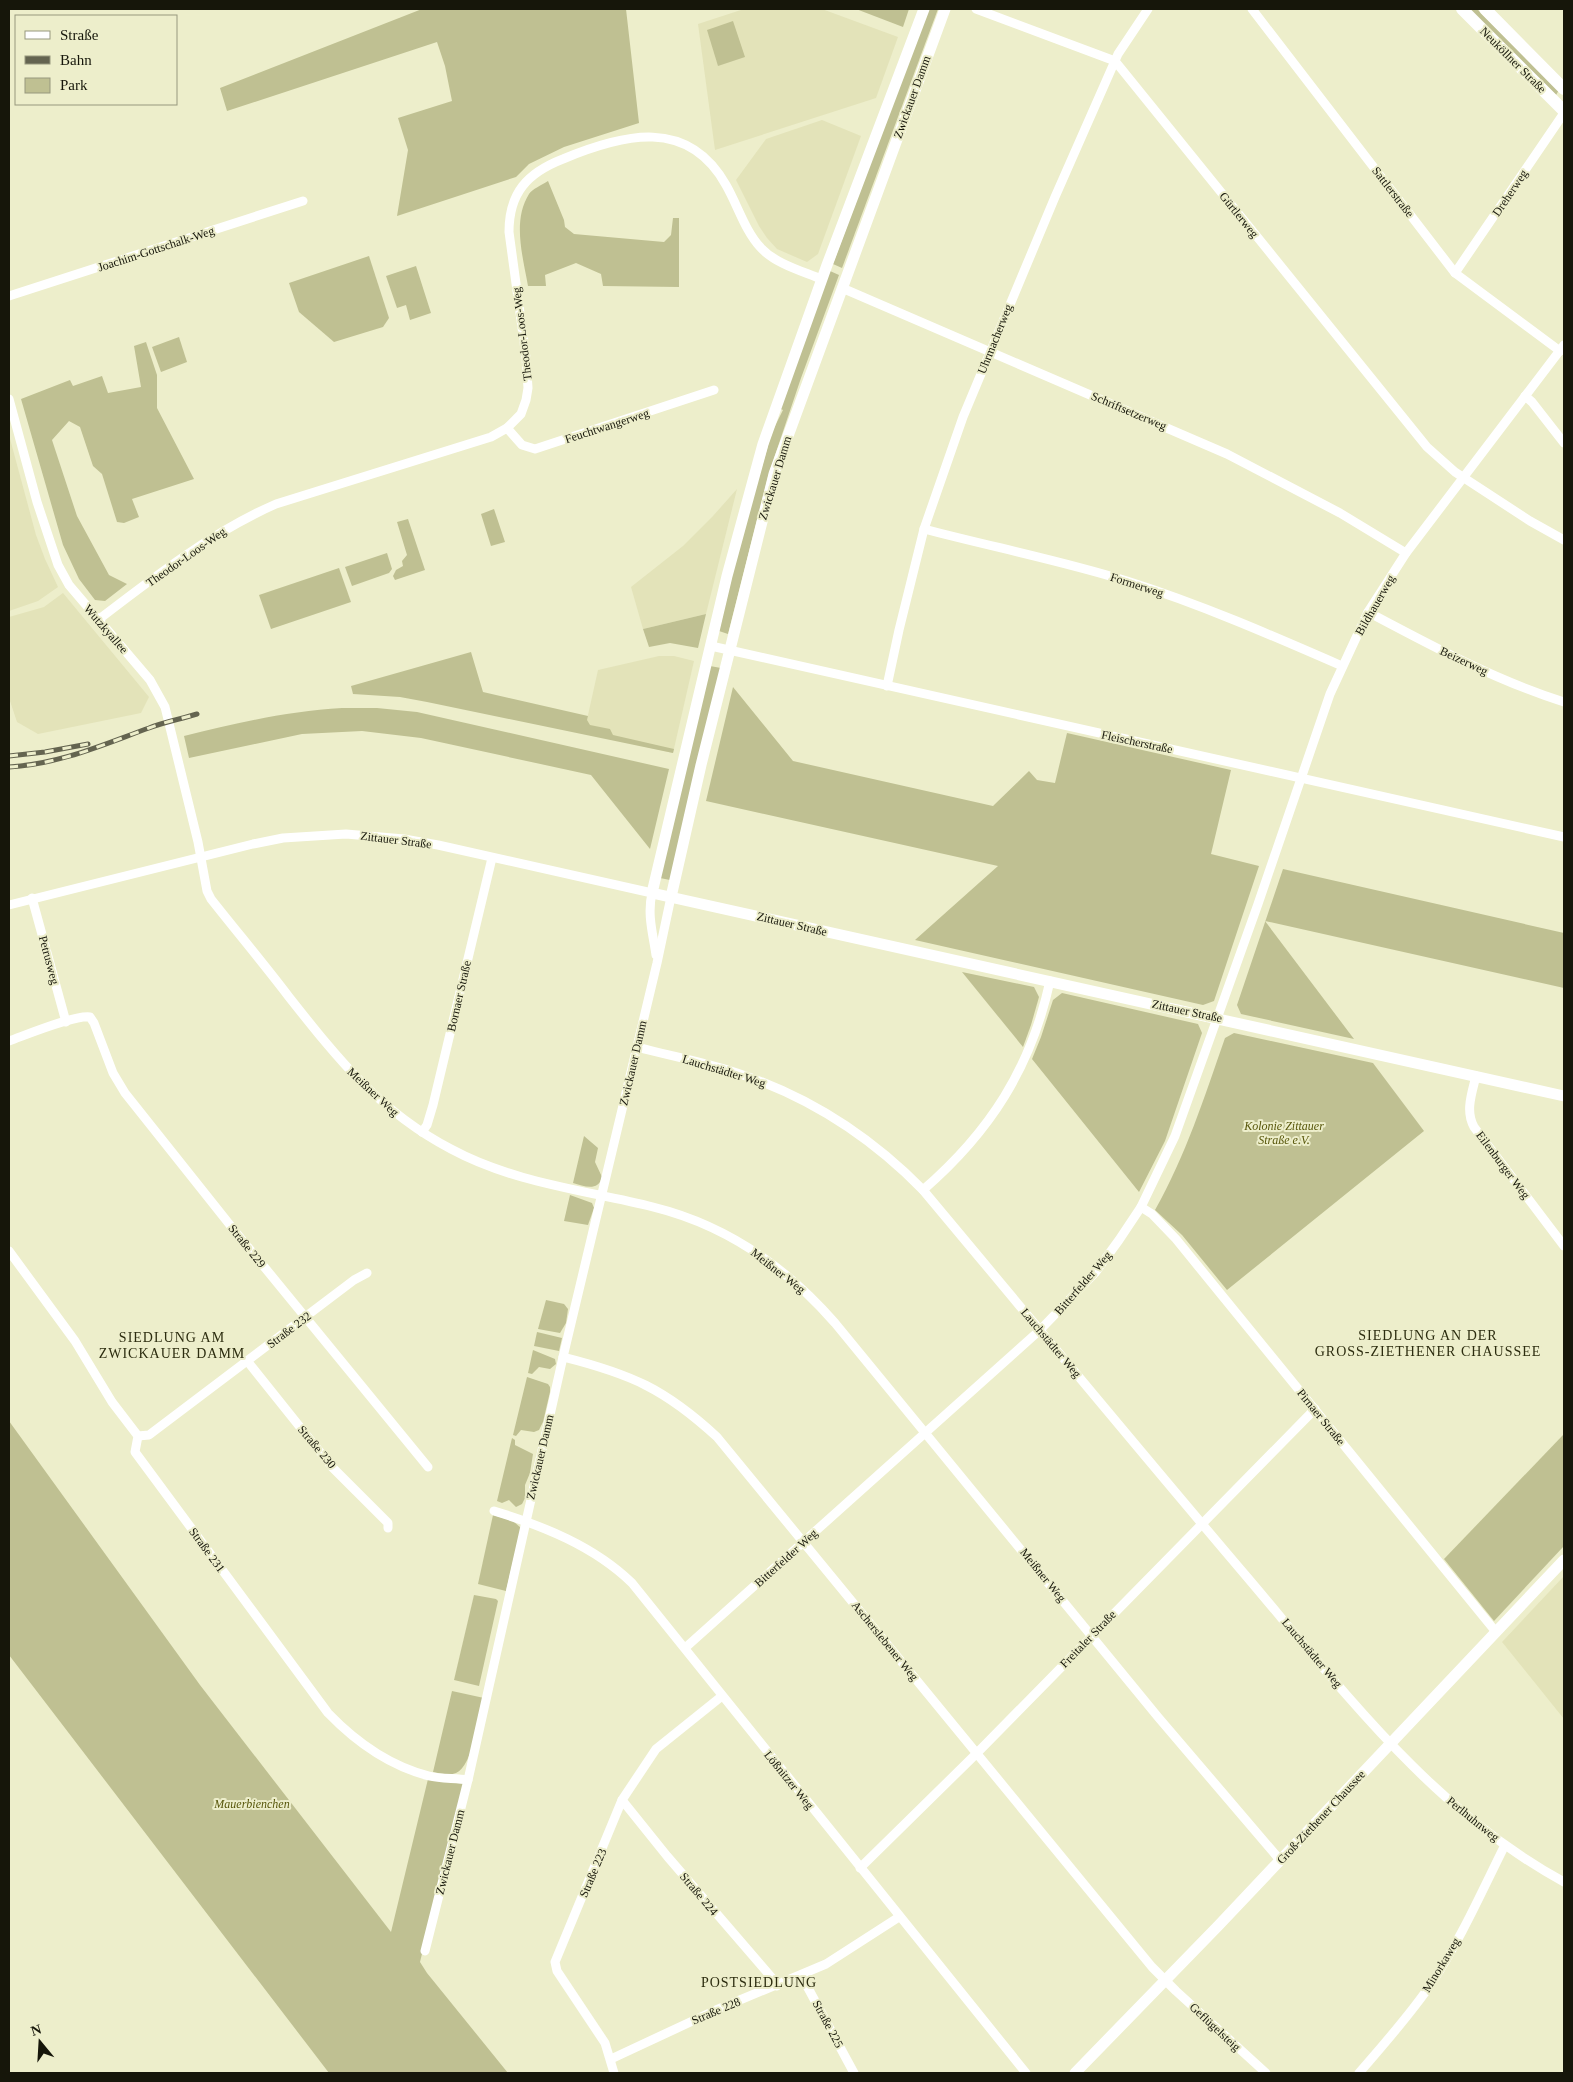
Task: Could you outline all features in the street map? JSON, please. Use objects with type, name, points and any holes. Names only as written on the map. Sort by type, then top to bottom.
[{"type":"main road","name":"Neuköllner Straße","points":[[1462,9],[1564,112]]},
{"type":"main road","name":"Neuköllner Straße","points":[[1485,9],[1564,89]]},
{"type":"street","name":"Zwickauer Damm","points":[[657,963],[649,918],[652,893],[710,646],[763,444],[821,279],[924,9]]},
{"type":"street","name":"Zwickauer Damm","points":[[425,1951],[468,1780],[563,1357],[729,650],[774,474],[944,9]]},
{"type":"street","points":[[976,9],[1115,61]]},
{"type":"street","name":"Uhrmacherweg","points":[[887,686],[924,529],[963,417],[1115,61],[1148,9]]},
{"type":"street","name":"Sattlerstraße","points":[[1252,9],[1455,273],[1562,348]]},
{"type":"street","name":"Gürtlerweg","points":[[1115,61],[1427,448],[1462,477],[1564,540]]},
{"type":"street","name":"Dreherweg","points":[[1455,273],[1564,112]]},
{"type":"street","name":"Theodor-Loos-Weg","points":[[98,620],[217,534],[258,512],[276,504],[486,438],[507,428],[521,414],[528,388],[509,232],[512,204],[523,184],[532,176],[558,160],[585,150],[630,139],[648,137],[674,140],[686,144],[701,153],[717,170],[748,229],[761,248],[772,258],[821,279]]},
{"type":"street","name":"Joachim-Gottschalk-Weg","points":[[9,296],[303,201]]},
{"type":"street","name":"Schriftsetzerweg","points":[[842,288],[1227,454],[1288,484],[1406,553]]},
{"type":"street","name":"Bildhauerweg","points":[[1258,904],[1330,694],[1368,612],[1406,553],[1562,348]]},
{"type":"street","name":"Feuchtwangerweg","points":[[507,428],[522,444],[535,449],[714,390]]},
{"type":"street","points":[[1525,396],[1532,402],[1564,443]]},
{"type":"street","name":"Wutzkyallee","points":[[9,399],[40,510],[58,565],[69,585],[150,680],[159,694],[173,736],[201,857]]},
{"type":"street","name":"Formerweg","points":[[924,529],[1041,557],[1126,581],[1261,630],[1342,666]]},
{"type":"street","name":"Beizerweg","points":[[1368,612],[1427,644],[1476,667],[1564,702]]},
{"type":"street","name":"Fleischerstraße","points":[[710,646],[1564,837]]},
{"type":"street","name":"Zittauer Straße","points":[[13,904],[283,838],[346,834],[404,839],[1564,1096]]},
{"type":"street","name":"Meißner Weg","points":[[201,857],[207,891],[211,899],[330,1048],[394,1114],[450,1149],[486,1166],[530,1180],[655,1207],[704,1224],[747,1247],[793,1280],[821,1307],[1205,1773],[1280,1860]]},
{"type":"street","name":"Bornaer Straße","points":[[422,1132],[427,1125],[433,1105],[492,858]]},
{"type":"street","name":"Petrusweg","points":[[32,898],[66,1022]]},
{"type":"street","name":"Bitterfelder Weg","points":[[685,1648],[1040,1330],[1095,1273],[1141,1208],[1175,1136],[1258,904]]},
{"type":"street","points":[[923,1190],[946,1170],[977,1136],[1000,1105],[1036,1034],[1050,981]]},
{"type":"street","name":"Straße 229","points":[[66,1022],[84,1016],[90,1017],[118,1083],[234,1230],[428,1468]]},
{"type":"street","points":[[9,1041],[66,1022]]},
{"type":"street","name":"Lauchstädter Weg","points":[[637,1047],[736,1073],[788,1093],[857,1133],[884,1154],[923,1190],[1202,1524],[1390,1744]]},
{"type":"street","name":"Eilenburger Weg","points":[[1476,1076],[1469,1110],[1470,1119],[1474,1127],[1564,1246]]},
{"type":"street","name":"Pirnaer Straße","points":[[1141,1208],[1152,1214],[1176,1239],[1496,1632]]},
{"type":"street","points":[[9,1251],[75,1341],[112,1402],[138,1436]]},
{"type":"street","name":"Straße 232","points":[[138,1436],[148,1435],[248,1362],[354,1280],[367,1273]]},
{"type":"street","name":"Ascherslebener Weg","points":[[563,1357],[629,1376],[663,1394],[691,1413],[717,1437],[1166,1981]]},
{"type":"street","name":"Straße 230","points":[[248,1362],[332,1466],[388,1523],[388,1528]]},
{"type":"street","name":"Freitaler Straße","points":[[860,1868],[1315,1409]]},
{"type":"street","name":"Straße 231","points":[[138,1436],[135,1452],[307,1687],[346,1732],[383,1757],[414,1771],[430,1777],[468,1780]]},
{"type":"street","points":[[494,1511],[526,1520]]},
{"type":"street","name":"Lößnitzer Weg","points":[[526,1520],[575,1542],[595,1554],[632,1582],[1026,2073]]},
{"type":"street","name":"Groß-Ziethener Chaussee","points":[[1075,2073],[1166,1981],[1564,1560]]},
{"type":"street","name":"Straße 223","points":[[614,2073],[606,2044],[557,1971],[556,1962],[622,1800],[656,1749],[722,1696]]},
{"type":"street","name":"Perlhuhnweg","points":[[1390,1744],[1442,1794],[1506,1845],[1564,1882]]},
{"type":"street","name":"Straße 224","points":[[622,1800],[777,1986]]},
{"type":"street","name":"Minorkaweg","points":[[1359,2073],[1404,2021],[1431,1984],[1450,1952],[1506,1845]]},
{"type":"street","name":"Straße 228","points":[[611,2059],[716,2010],[826,1964],[899,1917]]},
{"type":"street","name":"Straße 225","points":[[801,1975],[854,2073]]},
{"type":"street","name":"Geflügelsteig","points":[[1166,1981],[1266,2073]]},
{"type":"shaded area","points":[[744,9],[822,9],[898,37],[876,98],[715,150],[698,24]]},
{"type":"shaded area","points":[[822,120],[861,136],[818,254],[807,262],[777,249],[767,238],[736,180],[766,139]]},
{"type":"shaded area","points":[[9,435],[36,535],[58,587],[38,601],[9,611]]},
{"type":"shaded area","points":[[737,489],[706,614],[643,629],[631,587],[683,546]]},
{"type":"shaded area","points":[[63,593],[149,697],[141,713],[38,734],[17,722],[9,698],[9,617],[44,607]]},
{"type":"shaded area","points":[[659,656],[674,656],[694,661],[673,753],[584,733],[598,670]]},
{"type":"shaded area","points":[[1564,1576],[1564,1719],[1502,1642]]},
{"type":"green space","points":[[422,9],[626,9],[639,123],[564,147],[529,164],[516,177],[397,216],[408,150],[398,118],[452,101],[445,66],[437,42],[227,111],[220,88]]},
{"type":"green space","points":[[856,9],[909,9],[903,27]]},
{"type":"green space","points":[[928,9],[938,9],[842,268],[833,264]]},
{"type":"green space","points":[[1469,9],[1477,9],[1559,90],[1556,95]]},
{"type":"green space","points":[[733,21],[745,57],[718,66],[707,30]]},
{"type":"green space","points":[[548,181],[565,227],[574,234],[664,242],[671,235],[673,218],[679,218],[679,287],[603,286],[601,274],[576,263],[545,275],[546,286],[528,286],[520,239],[521,216],[530,192]]},
{"type":"green space","points":[[369,256],[389,318],[383,327],[334,342],[299,312],[289,283]]},
{"type":"green space","points":[[416,266],[431,313],[410,320],[406,305],[397,308],[386,276]]},
{"type":"green space","points":[[830,271],[839,275],[769,473],[728,634],[719,631],[740,542],[772,432],[783,410],[779,408]]},
{"type":"green space","points":[[179,337],[187,362],[161,372],[152,347]]},
{"type":"green space","points":[[146,342],[157,375],[157,408],[194,479],[132,499],[139,517],[124,523],[117,522],[102,474],[93,466],[80,427],[69,421],[52,440],[77,516],[109,575],[127,584],[105,601],[95,600],[79,579],[63,545],[21,399],[70,380],[73,386],[102,376],[108,393],[141,387],[134,346]]},
{"type":"green space","points":[[494,509],[505,542],[491,546],[481,514]]},
{"type":"green space","points":[[408,519],[425,570],[395,580],[393,576],[396,570],[403,566],[402,561],[407,555],[397,522]]},
{"type":"green space","points":[[387,553],[392,569],[389,573],[352,586],[345,567]]},
{"type":"green space","points":[[339,568],[351,602],[271,629],[259,595]]},
{"type":"green space","points":[[706,614],[698,648],[670,643],[649,647],[643,629]]},
{"type":"green space","points":[[471,652],[483,692],[588,716],[587,720],[590,725],[610,729],[613,735],[674,749],[673,753],[400,697],[353,694],[351,686]]},
{"type":"green space","points":[[710,666],[721,668],[670,880],[660,878]]},
{"type":"green space","points":[[733,687],[793,761],[993,806],[1029,771],[1037,780],[1055,783],[1067,733],[1231,770],[1211,854],[1259,866],[1214,1001],[1203,1005],[915,940],[998,866],[706,801]]},
{"type":"green space","points":[[342,708],[377,708],[417,712],[669,769],[650,849],[591,775],[421,738],[362,731],[302,734],[189,758],[184,736],[282,715]]},
{"type":"green space","points":[[1283,869],[1564,933],[1564,988],[1265,921]]},
{"type":"green space","points":[[1265,921],[1354,1039],[1241,1014],[1237,1005]]},
{"type":"green space","points":[[962,972],[1034,987],[1039,997],[1023,1047]]},
{"type":"green space","points":[[1062,993],[1198,1024],[1202,1033],[1165,1141],[1139,1192],[1032,1059],[1053,1000]]},
{"type":"green space","name":"Kolonie Zittauer Straße e.V.","points":[[1234,1033],[1373,1063],[1424,1131],[1227,1290],[1182,1235],[1155,1210],[1185,1147],[1225,1038]]},
{"type":"green space","points":[[584,1136],[598,1148],[595,1162],[602,1177],[597,1185],[590,1187],[573,1183]]},
{"type":"green space","points":[[570,1195],[592,1203],[594,1208],[588,1225],[564,1221]]},
{"type":"green space","points":[[546,1300],[564,1304],[568,1309],[566,1323],[560,1333],[538,1329]]},
{"type":"green space","points":[[537,1332],[562,1338],[559,1351],[534,1346]]},
{"type":"green space","points":[[533,1350],[555,1359],[556,1364],[550,1369],[539,1367],[532,1374],[528,1373]]},
{"type":"green space","points":[[527,1377],[548,1384],[550,1392],[543,1422],[539,1430],[534,1432],[521,1430],[516,1436],[513,1435]]},
{"type":"green space","name":"Mauerbienchen","points":[[9,1421],[200,1685],[391,1932],[428,1779],[464,1782],[420,1962],[508,2073],[329,2073],[9,1655]]},
{"type":"green space","points":[[1563,1435],[1564,1546],[1494,1621],[1444,1559]]},
{"type":"green space","points":[[512,1438],[515,1440],[515,1445],[533,1454],[530,1473],[525,1485],[525,1498],[522,1504],[516,1507],[509,1500],[502,1503],[497,1501]]},
{"type":"green space","points":[[493,1515],[513,1521],[521,1528],[506,1591],[478,1584]]},
{"type":"green space","points":[[474,1595],[498,1601],[479,1686],[454,1680]]},
{"type":"green space","points":[[452,1691],[484,1698],[467,1761],[462,1768],[453,1774],[433,1772]]},
{"type":"railway","points":[[9,767],[63,758],[155,726],[197,714]]},
{"type":"railway","points":[[9,756],[88,744]]},
{"type":"district","name":"SIEDLUNG AN DER GROSS-ZIETHENER CHAUSSEE","points":[[1428,1344]]},
{"type":"district","name":"SIEDLUNG AM ZWICKAUER DAMM","points":[[172,1345]]},
{"type":"district","name":"POSTSIEDLUNG","points":[[759,1982]]}]
